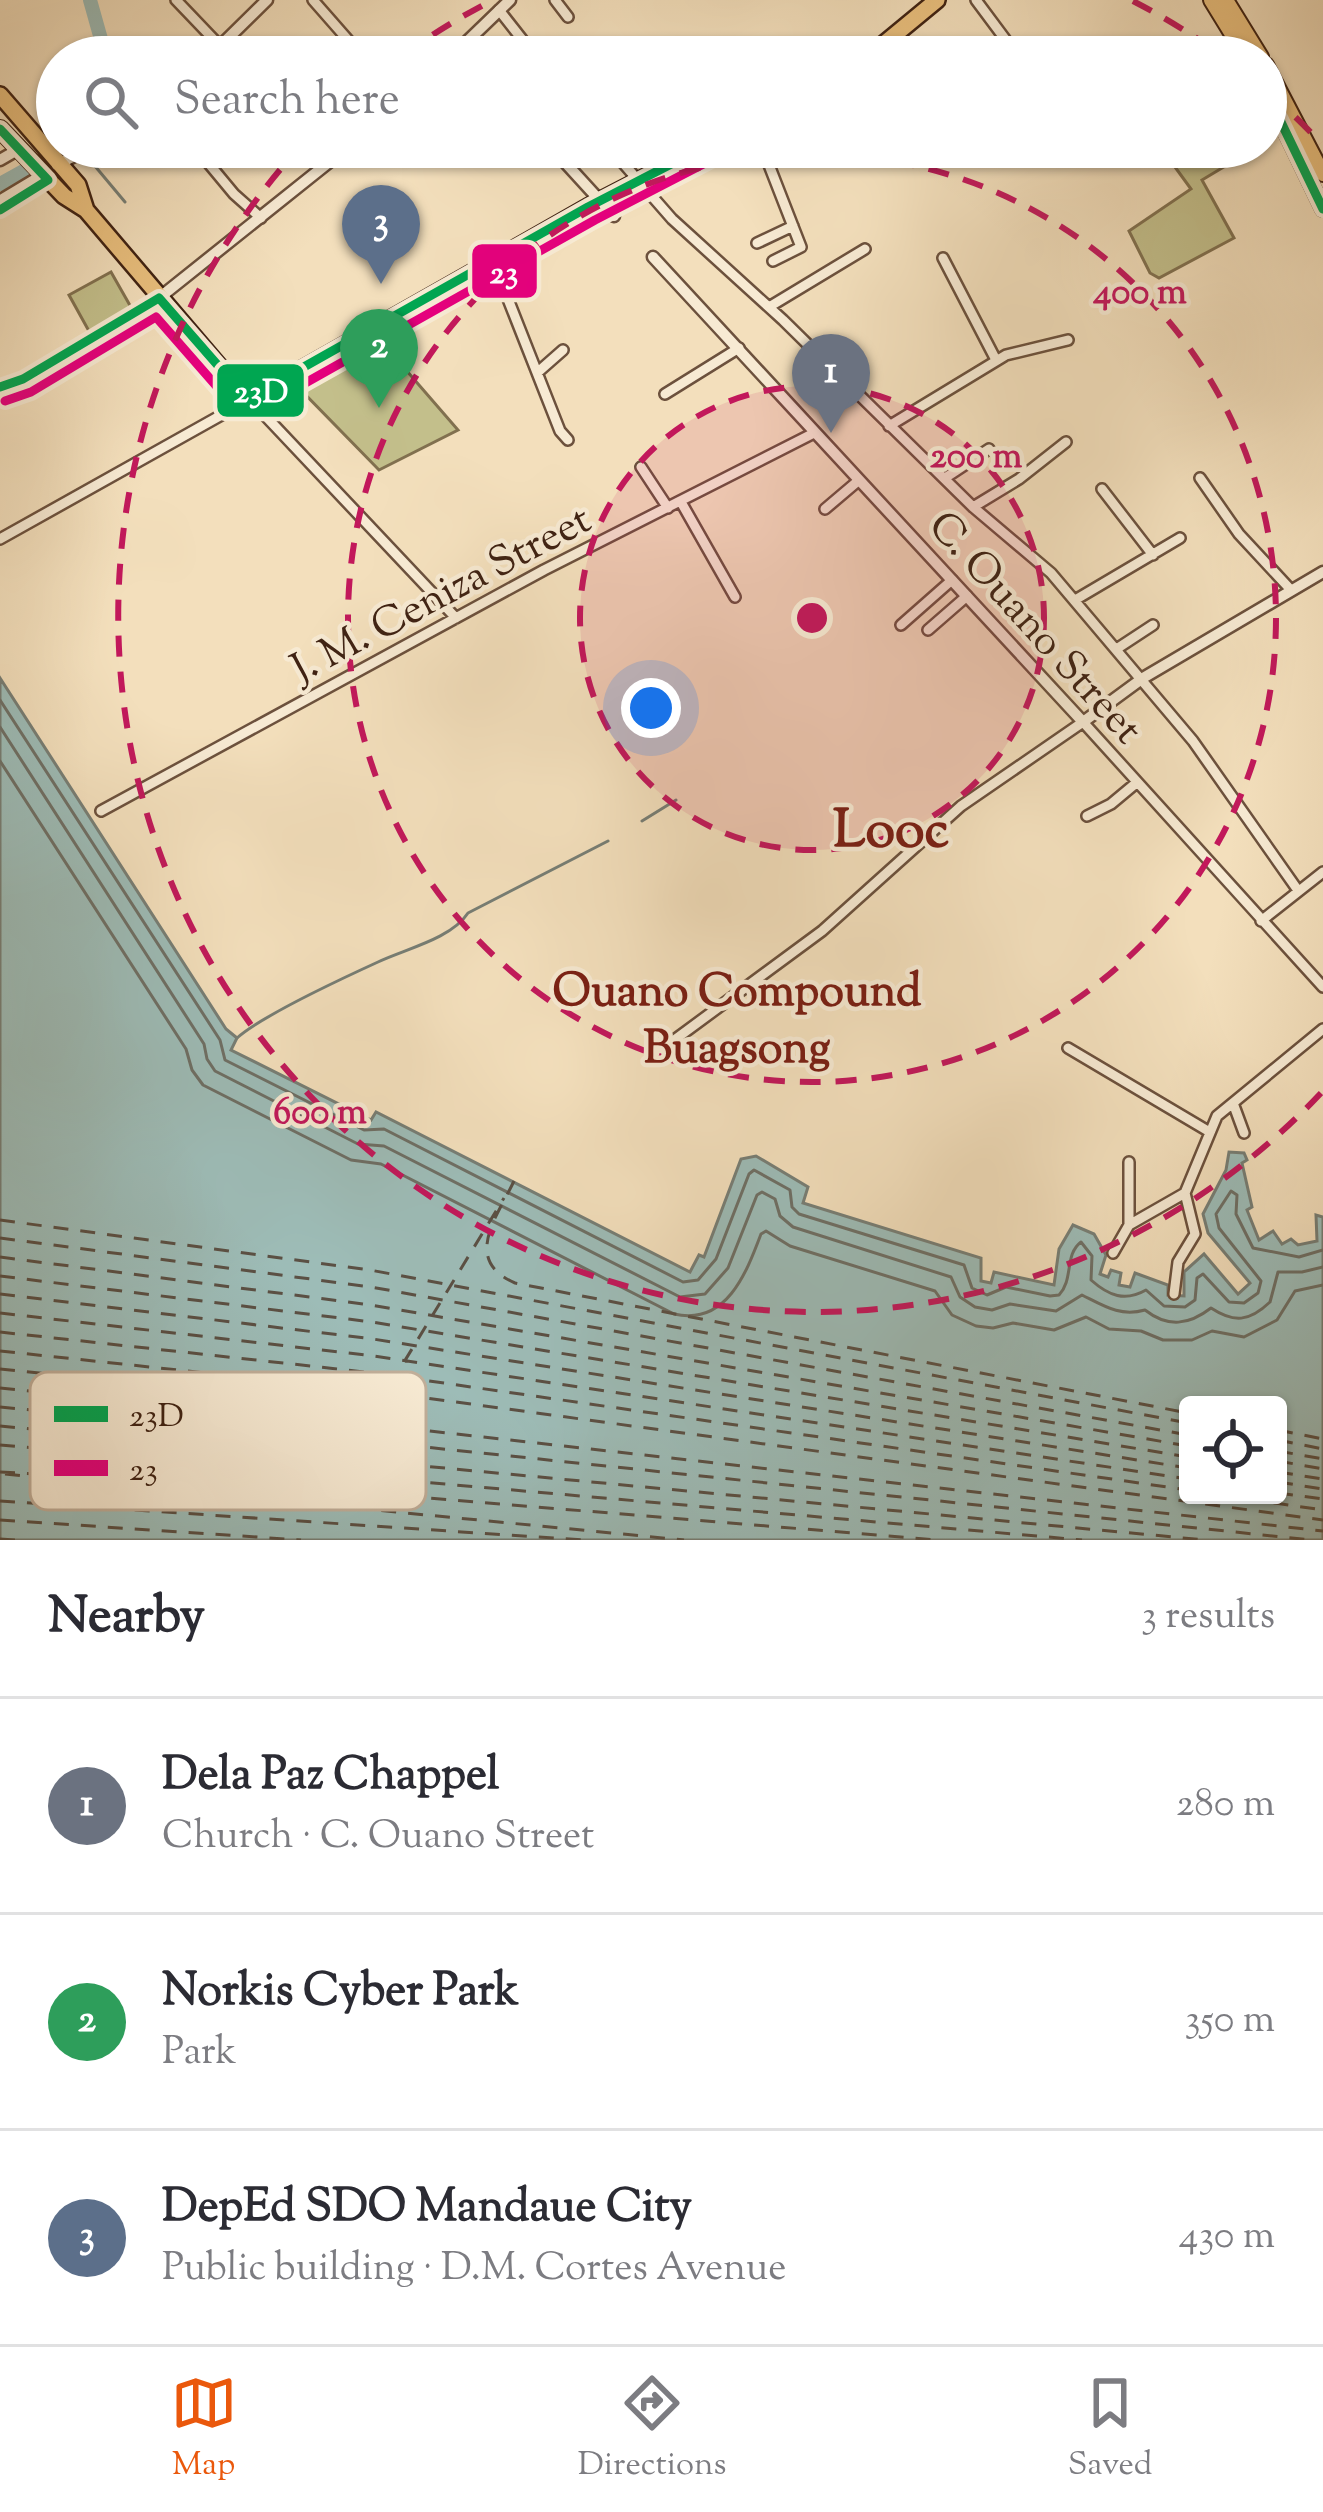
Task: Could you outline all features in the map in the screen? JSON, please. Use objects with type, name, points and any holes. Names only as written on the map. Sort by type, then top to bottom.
[{"type":"highway","points":[[893,36],[935,1]]},
{"type":"highway","points":[[0,94],[36,132]]},
{"type":"highway","points":[[0,129],[36,167]]},
{"type":"highway","points":[[37,168],[64,196],[86,210],[235,385],[249,392],[285,379],[664,168]]},
{"type":"highway","points":[[67,168],[86,210]]},
{"type":"main road","points":[[1210,0],[1237,36]]},
{"type":"main road","points":[[1226,0],[1240,36]]},
{"type":"main road","points":[[1287,105],[1323,174]]},
{"type":"main road","points":[[1287,134],[1323,209]]},
{"type":"street","points":[[176,0],[204,36]]},
{"type":"street","points":[[233,36],[267,0]]},
{"type":"street","points":[[313,0],[345,36]]},
{"type":"street","points":[[475,36],[510,0]]},
{"type":"street","points":[[555,0],[568,17]]},
{"type":"street","points":[[976,0],[1003,36]]},
{"type":"street","points":[[499,10],[519,36]]},
{"type":"street","points":[[0,160],[36,167]]},
{"type":"street","points":[[0,200],[36,167]]},
{"type":"street","points":[[0,210],[36,167]]},
{"type":"street","points":[[212,168],[261,218]]},
{"type":"street","points":[[0,387],[23,380],[159,298],[322,168]]},
{"type":"street","points":[[570,168],[614,216]]},
{"type":"street","points":[[626,168],[671,219],[769,307],[973,507],[1052,573],[1193,741],[1297,889]]},
{"type":"street","points":[[770,168],[800,247],[772,261]]},
{"type":"street","points":[[757,243],[793,226]]},
{"type":"street","points":[[769,307],[865,249]]},
{"type":"street","name":"C. Ouano Street","points":[[653,257],[1323,987]]},
{"type":"street","points":[[943,258],[1000,358]]},
{"type":"street","points":[[493,262],[560,431],[568,440]]},
{"type":"street","points":[[889,426],[1000,358],[1068,340]]},
{"type":"street","points":[[665,394],[739,348]]},
{"type":"street","points":[[538,372],[563,350]]},
{"type":"street","points":[[0,539],[234,408],[249,392],[256,406],[456,618]]},
{"type":"street","name":"J. M. Ceniza Street","points":[[101,812],[456,618],[812,434]]},
{"type":"street","points":[[973,507],[1066,442]]},
{"type":"street","points":[[945,478],[989,449]]},
{"type":"street","points":[[641,467],[668,508]]},
{"type":"street","points":[[1200,478],[1239,534],[1291,590]]},
{"type":"street","points":[[825,509],[857,481]]},
{"type":"street","points":[[1102,489],[1153,555]]},
{"type":"street","points":[[681,502],[735,597]]},
{"type":"street","points":[[1075,600],[1180,538]]},
{"type":"street","points":[[658,1052],[822,932],[962,806],[1143,678],[1323,572]]},
{"type":"street","points":[[901,625],[952,580]]},
{"type":"street","points":[[928,631],[967,596]]},
{"type":"street","points":[[1118,648],[1153,625]]},
{"type":"street","points":[[1087,816],[1135,784]]},
{"type":"street","points":[[1261,921],[1323,872]]},
{"type":"street","points":[[1174,1294],[1178,1262],[1195,1234],[1185,1193],[1208,1131],[1217,1116],[1323,1029]]},
{"type":"street","points":[[1068,1048],[1208,1131]]},
{"type":"street","points":[[1233,1103],[1244,1133]]},
{"type":"street","points":[[1129,1162],[1130,1225]]},
{"type":"street","points":[[1113,1253],[1130,1225],[1185,1193]]},
{"type":"shaded area","points":[[1176,168],[1222,168],[1202,180],[1234,238],[1159,278],[1150,273],[1129,231],[1191,189]]},
{"type":"shaded area","points":[[111,272],[132,309],[90,333],[69,295]]},
{"type":"shaded area","points":[[380,340],[458,430],[379,470],[297,386]]},
{"type":"water","points":[[0,678],[226,1029],[237,1038],[231,1050],[371,1120],[376,1112],[690,1272],[699,1255],[704,1257],[741,1159],[756,1156],[808,1187],[803,1203],[981,1258],[981,1281],[991,1283],[994,1272],[1054,1285],[1059,1249],[1073,1225],[1094,1234],[1106,1255],[1100,1274],[1121,1273],[1119,1285],[1130,1287],[1135,1273],[1168,1285],[1168,1295],[1184,1296],[1184,1272],[1204,1254],[1238,1294],[1250,1283],[1208,1233],[1203,1214],[1226,1170],[1229,1152],[1244,1153],[1247,1160],[1242,1163],[1252,1207],[1247,1210],[1259,1240],[1273,1231],[1282,1244],[1291,1239],[1298,1245],[1317,1241],[1316,1215],[1323,1217],[1323,1540],[0,1540]]},
{"type":"waterway","points":[[90,0],[100,36]]},
{"type":"waterway","points":[[0,184],[36,164]]},
{"type":"waterway","points":[[97,168],[125,202]]},
{"type":"waterway","points":[[642,821],[676,800]]},
{"type":"waterway","points":[[237,1038],[304,997],[439,937],[468,913],[608,841]]},
{"type":"ferry route","points":[[514,1181],[493,1223],[487,1250],[499,1273],[515,1283],[1179,1411]]},
{"type":"ferry route","points":[[398,1372],[504,1198]]},
{"type":"ferry route","points":[[0,1220],[370,1270],[1179,1421]]},
{"type":"ferry route","points":[[0,1238],[371,1287],[1179,1433]]},
{"type":"ferry route","points":[[0,1257],[371,1305],[1179,1444]]},
{"type":"ferry route","points":[[0,1276],[372,1322],[1179,1456]]},
{"type":"ferry route","points":[[0,1294],[373,1339],[1179,1467]]},
{"type":"ferry route","points":[[0,1313],[374,1356],[1179,1478]]},
{"type":"ferry route","points":[[0,1332],[365,1372]]},
{"type":"ferry route","points":[[0,1351],[197,1372]]},
{"type":"ferry route","points":[[0,1369],[30,1372]]},
{"type":"ferry route","points":[[426,1380],[1179,1489]]},
{"type":"ferry route","points":[[0,1388],[30,1391]]},
{"type":"ferry route","points":[[426,1398],[1323,1520]]},
{"type":"ferry route","points":[[0,1407],[30,1410]]},
{"type":"ferry route","points":[[0,1426],[30,1429]]},
{"type":"ferry route","points":[[426,1431],[1323,1531]]},
{"type":"ferry route","points":[[1287,1432],[1323,1439]]},
{"type":"ferry route","points":[[1287,1442],[1323,1449]]},
{"type":"ferry route","points":[[0,1445],[30,1448]]},
{"type":"ferry route","points":[[426,1447],[1311,1540]]},
{"type":"ferry route","points":[[1287,1453],[1323,1459]]},
{"type":"ferry route","points":[[1287,1463],[1323,1469]]},
{"type":"ferry route","points":[[426,1466],[1205,1540]]},
{"type":"ferry route","points":[[0,1472],[30,1474]]},
{"type":"ferry route","points":[[1287,1473],[1323,1479]]},
{"type":"ferry route","points":[[5,1474],[30,1476]]},
{"type":"ferry route","points":[[426,1482],[1082,1540]]},
{"type":"ferry route","points":[[1287,1483],[1323,1489]]},
{"type":"ferry route","points":[[1287,1494],[1323,1499]]},
{"type":"ferry route","points":[[426,1498],[937,1540]]},
{"type":"ferry route","points":[[0,1501],[30,1503]]},
{"type":"ferry route","points":[[1282,1504],[1323,1510]]},
{"type":"ferry route","points":[[135,1510],[583,1540]]},
{"type":"ferry route","points":[[375,1510],[684,1540]]},
{"type":"ferry route","points":[[0,1520],[301,1540]]},
{"type":"ferry route","points":[[0,1539],[17,1540]]},
{"type":"transit line","name":"23D","points":[[0,129],[36,167]]},
{"type":"transit line","name":"23D","points":[[1287,134],[1323,209]]},
{"type":"transit line","name":"23D","points":[[0,210],[48,180],[37,168]]},
{"type":"transit line","name":"23D","points":[[0,387],[23,379],[159,298],[235,385],[249,392],[263,390],[663,168]]},
{"type":"transit line","name":"23","points":[[5,401],[31,392],[156,317],[226,397],[247,407],[268,404],[696,168]]},
{"type":"place","name":"DepEd SDO Mandaue City","points":[[381,284]]},
{"type":"place","name":"Norkis Cyber Park","points":[[379,408]]},
{"type":"place","name":"Dela Paz Chappel","points":[[831,433]]},
{"type":"district","name":"Looc","points":[[891,827]]},
{"type":"district","name":"Ouano Compound","points":[[737,989]]},
{"type":"district","name":"Buagsong","points":[[737,1046]]}]
